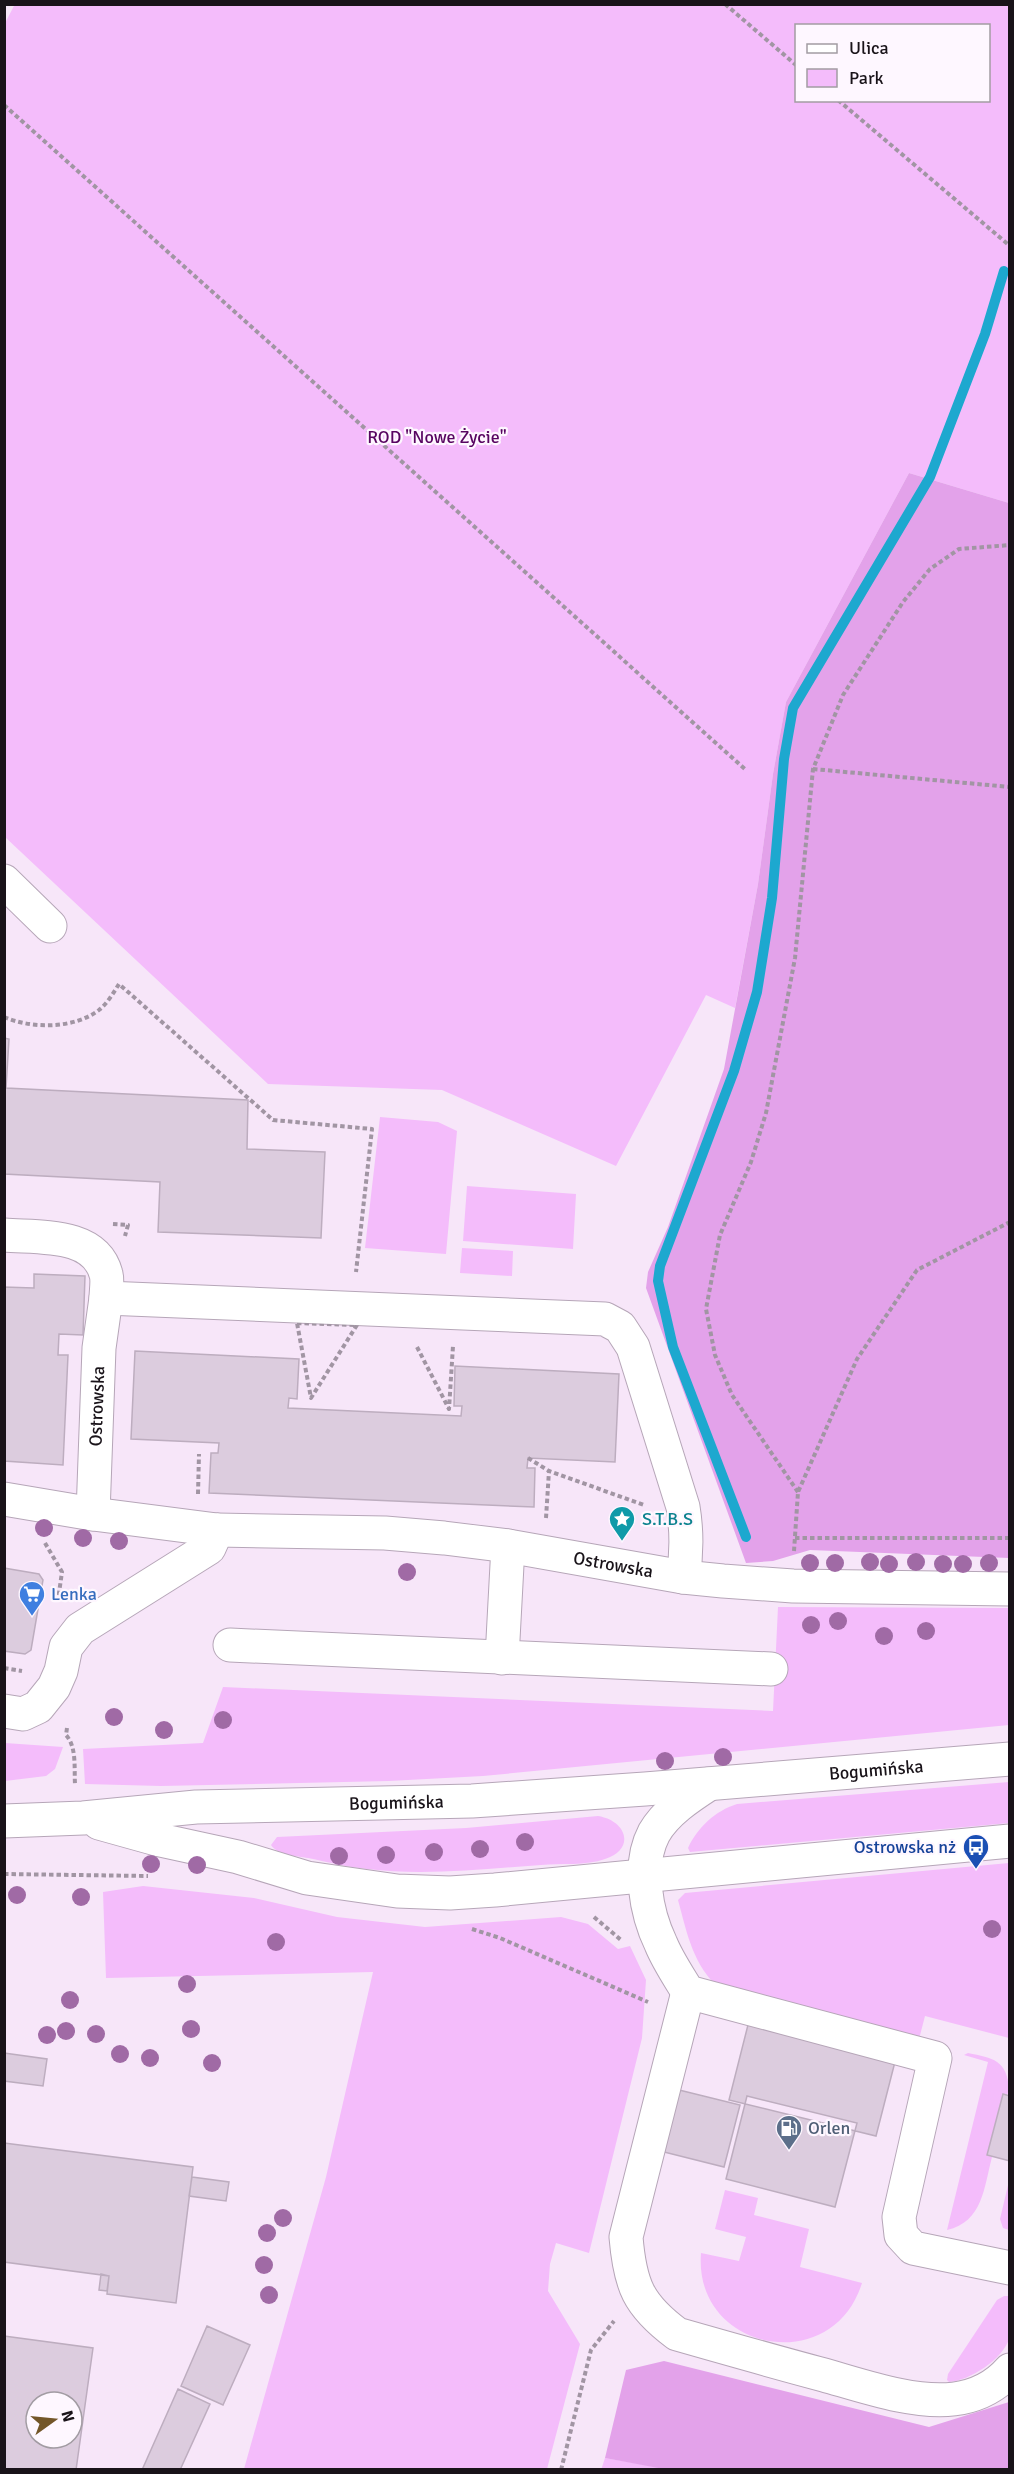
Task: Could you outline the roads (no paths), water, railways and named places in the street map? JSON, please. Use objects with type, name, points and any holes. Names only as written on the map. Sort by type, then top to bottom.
[{"type":"street","points":[[4,881],[50,926]]},
{"type":"street","name":"Ostrowska","points":[[4,1235],[79,1242],[98,1257],[106,1275],[106,1298],[99,1348],[93,1514]]},
{"type":"street","points":[[106,1298],[605,1319],[620,1327],[633,1347],[683,1507],[687,1539],[683,1577]]},
{"type":"street","name":"Ostrowska","points":[[4,1498],[93,1514],[217,1530],[385,1533],[508,1546],[683,1577],[793,1586],[1010,1588]]},
{"type":"street","points":[[4,1712],[23,1714],[38,1707],[54,1687],[61,1671],[66,1647],[80,1629],[209,1548],[217,1530]]},
{"type":"street","points":[[502,1658],[508,1546]]},
{"type":"street","points":[[230,1645],[771,1669]]},
{"type":"street","name":"Bogumińska","points":[[4,1821],[79,1806],[196,1807],[472,1801],[1010,1760]]},
{"type":"street","points":[[709,1784],[670,1813],[655,1832],[646,1855],[644,1875],[649,1906],[660,1944],[685,2004],[626,2237],[628,2264],[637,2292],[655,2318],[677,2334],[868,2388],[926,2399],[955,2399],[981,2392],[998,2383],[1010,2370]]},
{"type":"street","name":"Bogumińska","points":[[79,1806],[160,1840],[238,1857],[308,1878],[380,1890],[450,1893],[1010,1841]]},
{"type":"street","points":[[685,2004],[935,2058],[899,2217],[901,2235],[913,2248],[1010,2268]]},
{"type":"waterway","points":[[746,1537],[673,1347],[658,1281],[660,1266],[734,1071],[757,992],[772,898],[784,759],[793,708],[930,477],[985,334],[1004,271]]},
{"type":"place","name":"S.T.B.S","points":[[622,1542]]},
{"type":"place","name":"Lenka","points":[[32,1617]]},
{"type":"place","name":"Ostrowska nż","points":[[976,1870]]},
{"type":"place","name":"Orlen","points":[[789,2151]]},
{"type":"park label","name":"ROD \"Nowe Życie\"","points":[[437,437]]}]
